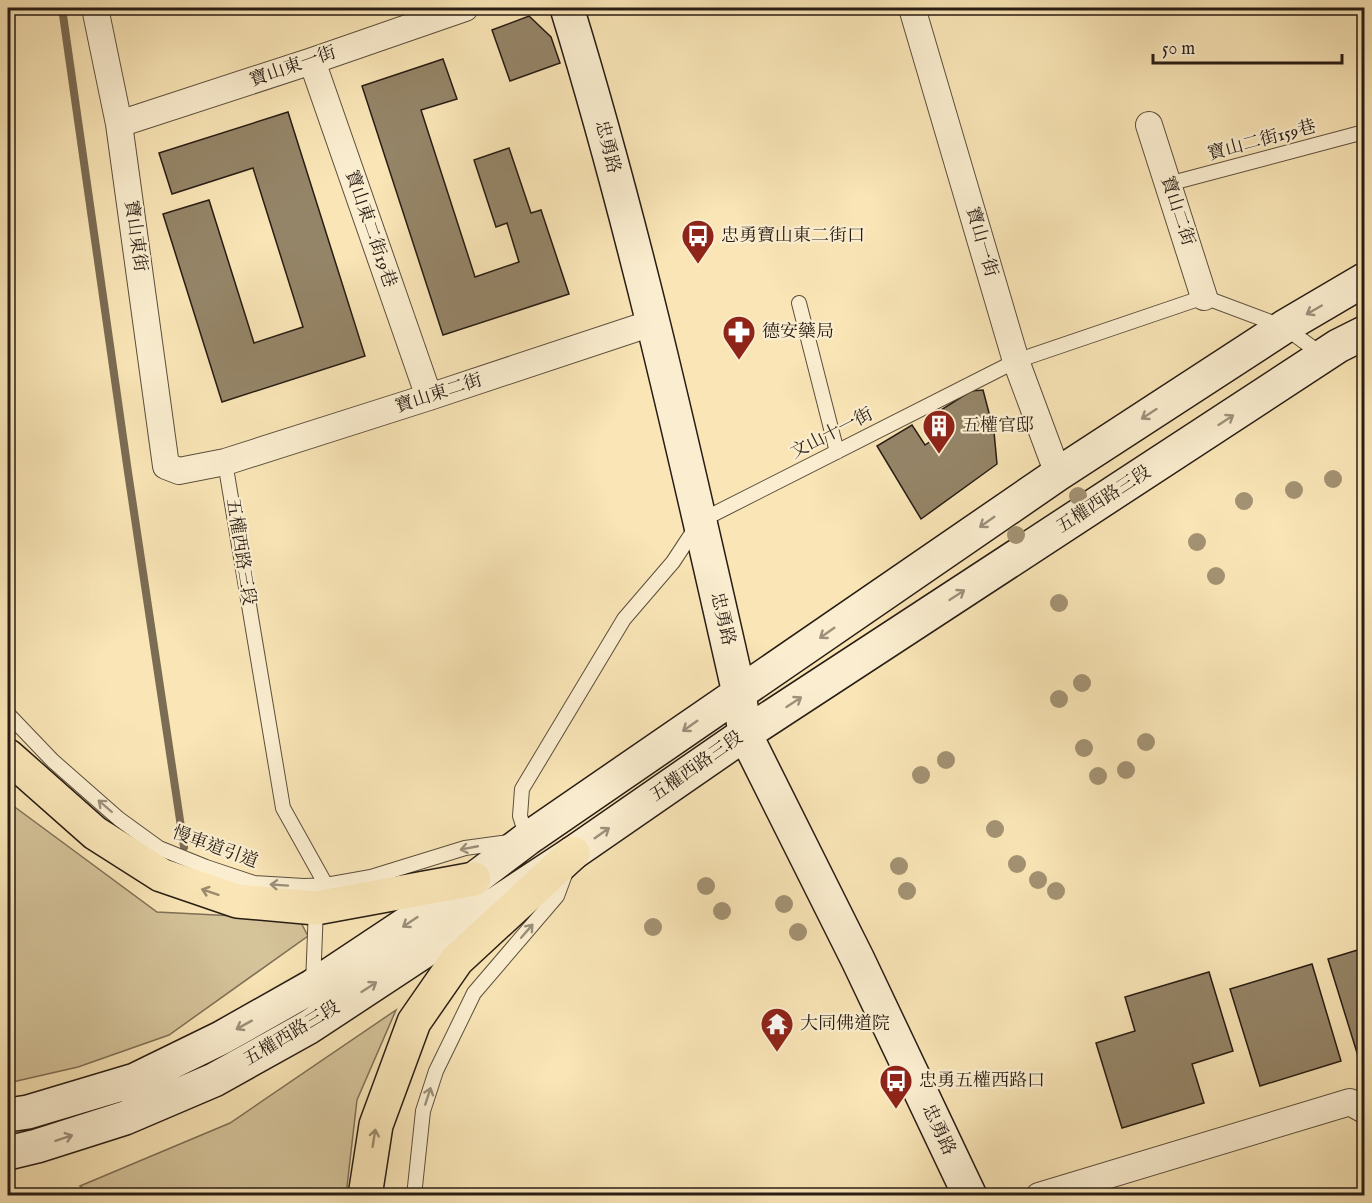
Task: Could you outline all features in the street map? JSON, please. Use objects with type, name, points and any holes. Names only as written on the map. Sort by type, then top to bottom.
[{"type":"highway","points":[[8,756],[95,833],[161,875],[237,901],[321,896],[474,879]]},
{"type":"highway","points":[[365,1196],[376,1125],[414,1022],[457,960],[573,853]]},
{"type":"main road","name":"忠勇路","points":[[567,8],[597,106],[652,323],[739,693],[745,734],[858,960],[970,1196]]},
{"type":"main road","name":"五權西路三段","points":[[8,1115],[28,1112],[135,1080],[221,1038],[313,986],[474,879],[527,839],[1058,474],[1284,327],[1365,280]]},
{"type":"main road","name":"五權西路三段","points":[[8,1153],[125,1118],[214,1080],[309,1027],[573,853],[745,734],[1324,356],[1365,333]]},
{"type":"street","name":"寶山東街","points":[[95,8],[119,124],[166,466]]},
{"type":"street","name":"寶山東一街","points":[[119,124],[465,8]]},
{"type":"street","name":"寶山一街","points":[[912,8],[1016,360],[1058,474]]},
{"type":"street","name":"寶山東二街19巷","points":[[312,61],[429,397]]},
{"type":"street","name":"寶山二街","points":[[1149,125],[1204,297]]},
{"type":"street","name":"寶山東二街","points":[[166,466],[178,471],[225,462],[652,323]]},
{"type":"street","points":[[1039,1196],[1350,1102],[1365,1110]]},
{"type":"lane","name":"寶山二街159巷","points":[[1168,184],[1365,132]]},
{"type":"lane","name":"文山十一街","points":[[527,839],[520,816],[522,789],[624,619],[673,562],[700,521],[1016,360],[1204,297]]},
{"type":"lane","points":[[1204,297],[1284,327],[1324,356]]},
{"type":"lane","points":[[799,303],[837,452]]},
{"type":"lane","name":"五權西路三段","points":[[225,462],[283,808],[321,896],[313,986]]},
{"type":"lane","name":"慢車道引道","points":[[8,714],[53,761],[119,819],[159,848],[254,883],[304,886],[321,896],[371,877],[465,848],[527,839]]},
{"type":"lane","points":[[414,1196],[423,1112],[436,1071],[474,993],[557,896],[573,853]]},
{"type":"shaded area","points":[[8,802],[157,912],[299,919],[308,936],[169,1035],[78,1067],[8,1083],[8,915],[11,906],[8,878]]},
{"type":"shaded area","points":[[396,1010],[357,1100],[346,1195],[93,1196],[80,1186],[230,1123]]},
{"type":"building","points":[[529,16],[551,37],[560,63],[510,81],[492,30]]},
{"type":"building","points":[[443,59],[457,99],[421,110],[475,277],[519,262],[507,223],[496,227],[474,160],[509,148],[531,213],[541,210],[569,294],[443,335],[362,86]]},
{"type":"building","points":[[288,112],[365,356],[222,402],[163,214],[209,200],[254,343],[303,327],[253,168],[172,194],[159,153]]},
{"type":"building","name":"五權官邸","points":[[983,390],[994,432],[997,464],[921,519],[877,446],[912,425],[925,445],[944,432],[933,415],[971,391]]},
{"type":"building","points":[[1364,948],[1364,1054],[1358,1056],[1328,959]]},
{"type":"building","points":[[1312,964],[1341,1061],[1260,1086],[1230,989]]},
{"type":"building","points":[[1209,972],[1233,1051],[1192,1064],[1204,1103],[1122,1128],[1096,1043],[1135,1031],[1125,997]]},
{"type":"waterway","points":[[62,8],[184,847]]},
{"type":"place","name":"忠勇寶山東二街口","points":[[698,265]]},
{"type":"place","name":"德安藥局","points":[[739,361]]},
{"type":"place","name":"五權官邸","points":[[939,455]]},
{"type":"place","name":"大同佛道院","points":[[777,1053]]},
{"type":"place","name":"忠勇五權西路口","points":[[896,1110]]}]
